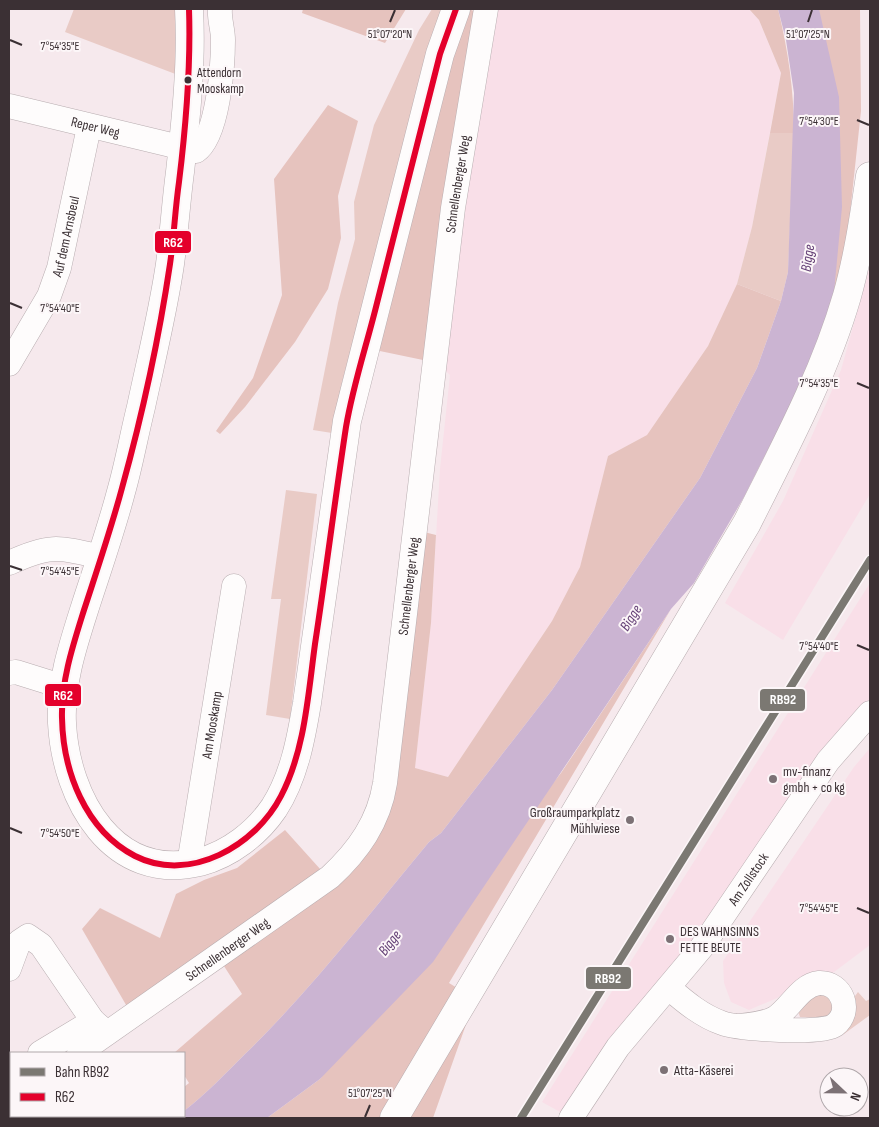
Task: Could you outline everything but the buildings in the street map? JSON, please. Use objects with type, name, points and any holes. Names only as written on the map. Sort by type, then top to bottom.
[{"type":"main road","points":[[189,9],[183,149],[170,264],[152,358],[122,491],[74,642],[64,688],[62,722],[67,756],[80,799],[102,832],[124,852],[144,862],[161,865],[189,864],[218,857],[248,838],[273,809],[292,768],[302,736],[347,422],[440,54],[456,9]]},
{"type":"main road","points":[[394,1118],[747,523],[787,445],[815,383],[847,295],[870,176]]},
{"type":"street","points":[[183,149],[196,151],[204,143],[210,131],[222,64],[220,9]]},
{"type":"street","name":"Schnellenberger Weg","points":[[42,1052],[100,1027],[330,877],[349,858],[366,836],[379,808],[385,783],[453,208],[486,9]]},
{"type":"street","name":"Reper Weg","points":[[9,106],[183,149]]},
{"type":"street","name":"Auf dem Arnsbeul","points":[[9,364],[49,296],[59,268],[89,127]]},
{"type":"street","points":[[9,562],[36,550],[63,548],[102,557]]},
{"type":"street","name":"Am Mooskamp","points":[[189,864],[234,586]]},
{"type":"street","points":[[9,673],[16,672],[64,688]]},
{"type":"street","name":"Am Zollstock","points":[[571,1118],[618,1047],[702,947],[823,768],[870,713]]},
{"type":"street","points":[[9,969],[19,942],[28,936],[41,945],[100,1027]]},
{"type":"street","points":[[669,988],[709,1017],[723,1024],[738,1026],[824,1030],[835,1025],[841,1017],[844,1006],[840,993],[828,984],[814,984],[802,992],[775,1018],[738,1026]]},
{"type":"street","points":[[802,992],[787,1019],[796,1027],[807,1030]]},
{"type":"street","name":"Schnellenberger Weg","points":[[80,1052],[100,1027]]},
{"type":"shaded area","points":[[74,9],[175,9],[178,75],[65,32]]},
{"type":"shaded area","points":[[303,9],[406,9],[385,43],[302,13]]},
{"type":"shaded area","points":[[432,9],[446,9],[430,47],[342,383],[332,433],[313,430],[338,303],[355,239],[354,202],[374,125],[419,30]]},
{"type":"shaded area","points":[[469,9],[476,12],[423,360],[375,350],[448,60]]},
{"type":"shaded area","points":[[486,9],[749,9],[759,20],[781,73],[752,227],[737,284],[708,346],[647,435],[608,456],[580,567],[552,621],[448,777],[415,768],[431,623],[440,469],[450,375],[435,360]]},
{"type":"shaded area","points":[[749,9],[778,9],[790,70],[794,133],[770,133],[781,73],[759,20]]},
{"type":"shaded area","points":[[819,9],[860,9],[861,111],[848,232],[833,303]]},
{"type":"shaded area","points":[[328,105],[358,121],[338,196],[341,238],[328,289],[295,342],[245,407],[220,434],[216,431],[253,378],[282,295],[274,179]]},
{"type":"shaded area","points":[[770,133],[794,133],[788,272],[781,301],[737,284],[752,227]]},
{"type":"shaded area","points":[[870,266],[870,494],[783,640],[725,603],[783,501],[841,370]]},
{"type":"shaded area","points":[[737,284],[781,301],[757,368],[700,478],[552,690],[441,833],[429,842],[294,1004],[223,1076],[185,1110],[185,1086],[189,1083],[185,1077],[185,1052],[175,1052],[242,994],[222,963],[376,838],[390,812],[410,611],[424,532],[436,535],[431,623],[415,768],[448,777],[552,621],[580,567],[608,456],[647,435],[708,346]]},
{"type":"shaded area","points":[[286,490],[317,494],[290,719],[266,715],[281,599],[271,599]]},
{"type":"shaded area","points":[[870,583],[870,698],[816,758],[673,967],[614,1033],[562,1113],[542,1102]]},
{"type":"shaded area","points":[[671,609],[449,983],[475,999],[433,1118],[267,1118],[320,1079],[561,773]]},
{"type":"shaded area","points":[[870,748],[870,945],[830,975],[810,975],[777,998],[749,1010],[731,1002],[724,983],[723,961],[854,767]]},
{"type":"shaded area","points":[[285,830],[321,870],[129,1010],[82,929],[100,908],[160,938],[176,894],[204,880],[237,868]]},
{"type":"shaded area","points":[[858,992],[866,1001],[870,999],[870,1015],[844,1034],[825,1037]]},
{"type":"shaded area","points":[[816,994],[825,994],[832,1001],[832,1011],[825,1018],[800,1017],[798,1011]]},
{"type":"water","name":"Bigge","points":[[778,9],[819,9],[839,97],[842,207],[833,303],[804,378],[744,497],[694,583],[671,609],[433,962],[320,1079],[267,1118],[174,1118],[185,1117],[185,1110],[215,1084],[294,1004],[429,842],[441,833],[552,690],[700,478],[757,368],[781,301],[788,272],[794,93],[786,40]]},
{"type":"rail line","name":"RB92","points":[[521,1118],[870,560]]},
{"type":"transit line","name":"R62","points":[[189,9],[189,74],[186,118],[171,254],[161,320],[129,461],[68,663],[62,704],[63,738],[72,778],[90,815],[118,845],[135,856],[156,863],[178,865],[199,862],[219,855],[238,844],[255,830],[270,814],[281,796],[295,760],[304,722],[349,411],[440,54],[456,9]]},
{"type":"place","name":"Attendorn Mooskamp","points":[[188,80]]},
{"type":"place","name":"mv-finanz gmbh + co kg","points":[[773,779]]},
{"type":"place","name":"Großraumparkplatz Mühlwiese","points":[[630,820]]},
{"type":"place","name":"DES WAHNSINNS FETTE BEUTE","points":[[670,939]]},
{"type":"place","name":"Atta-Käserei","points":[[664,1070]]}]
